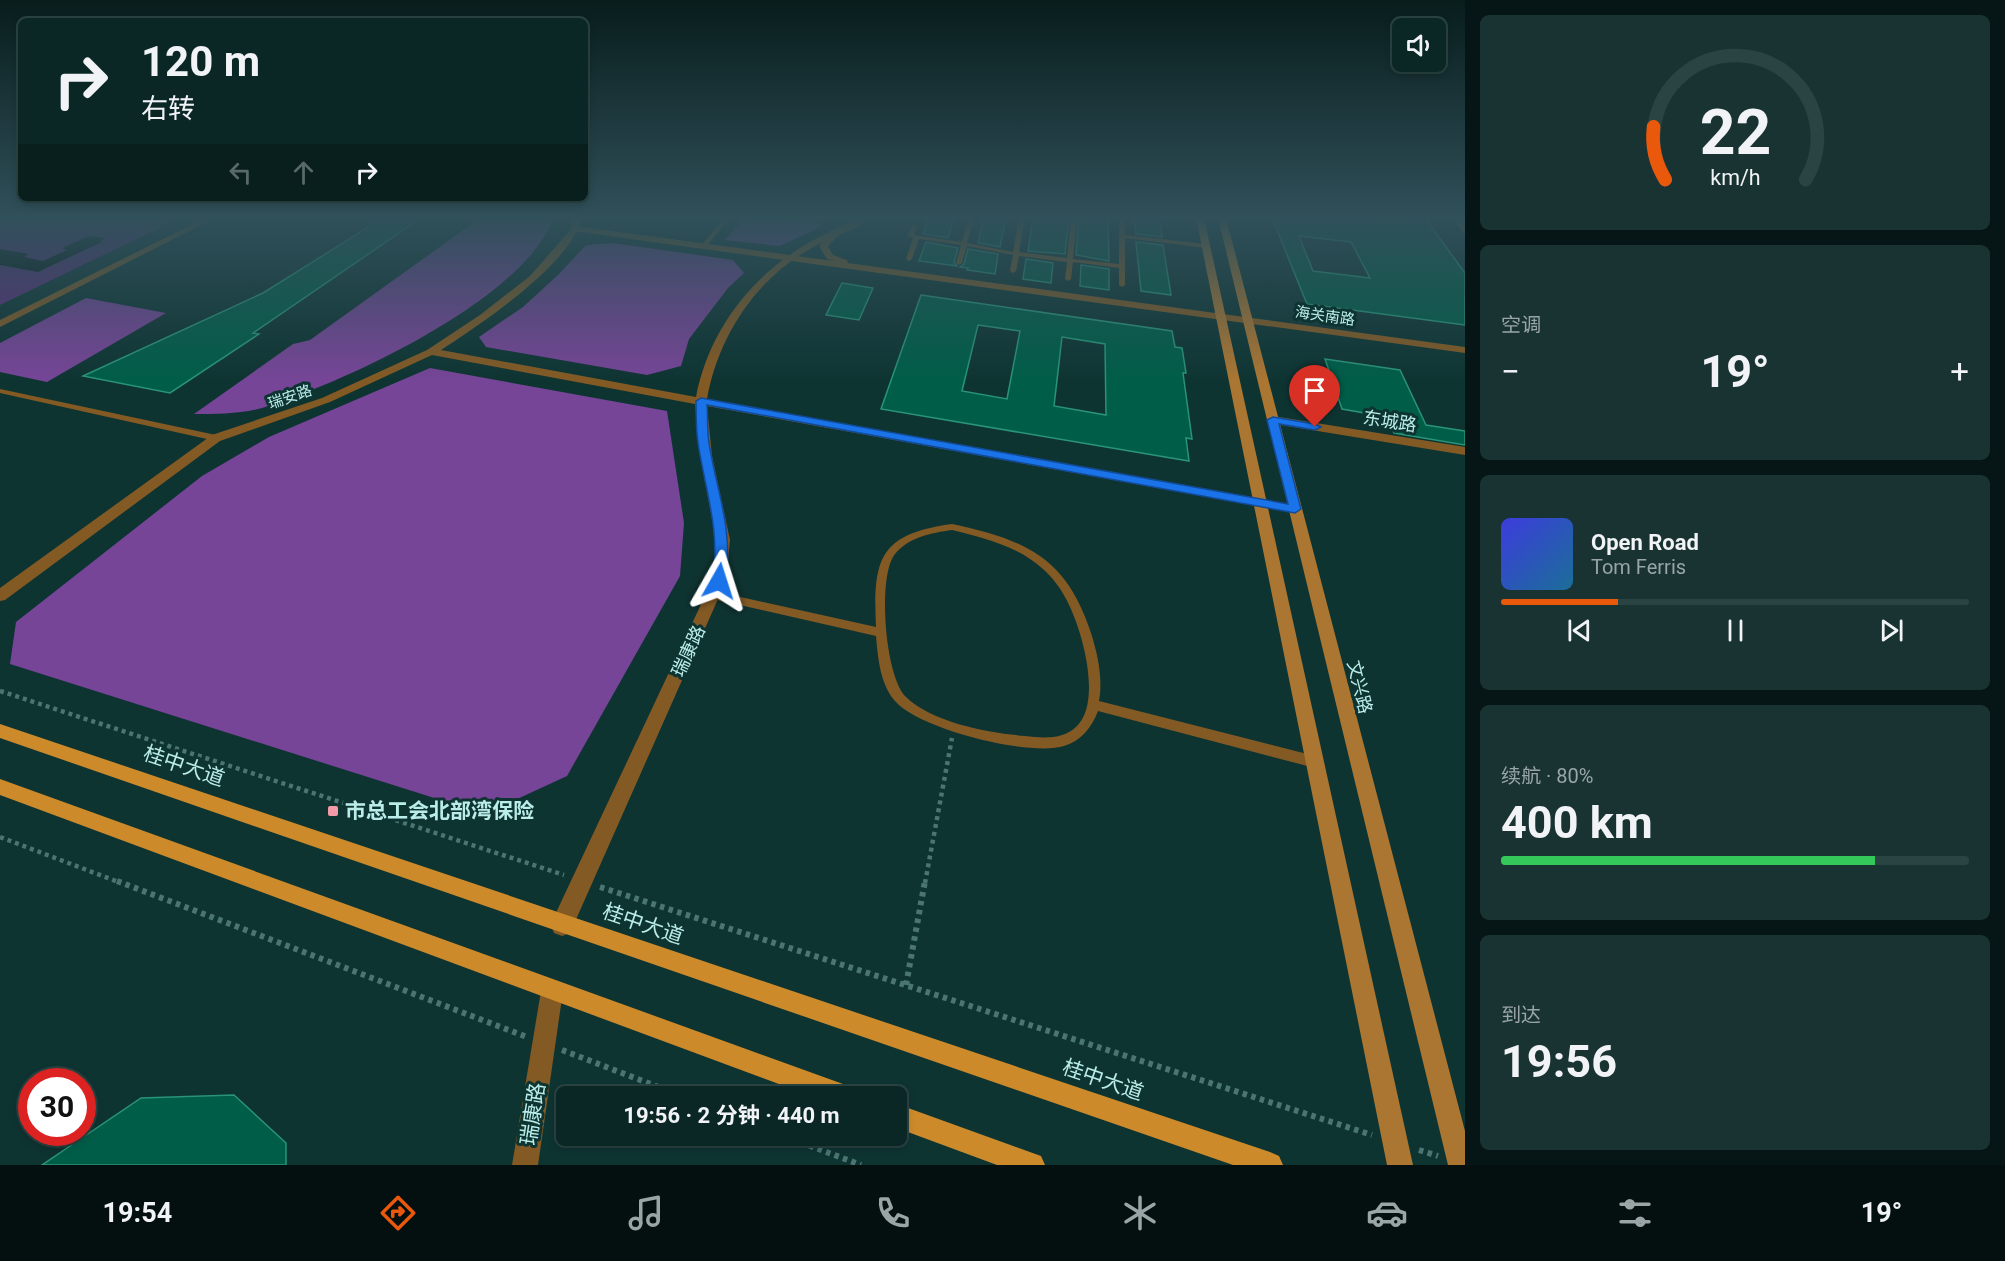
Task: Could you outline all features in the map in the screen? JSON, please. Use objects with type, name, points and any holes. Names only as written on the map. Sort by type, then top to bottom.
[{"type":"main road","points":[[1212,272],[1400,1165]]},
{"type":"main road","name":"文兴路","points":[[1235,272],[1461,1165]]},
{"type":"main road","name":"桂中大道","points":[[0,731],[562,925],[1270,1165]]},
{"type":"main road","points":[[0,787],[815,1086]]},
{"type":"main road","points":[[907,1120],[1032,1165]]},
{"type":"street","points":[[0,324],[103,272]]},
{"type":"street","name":"瑞安路","points":[[0,596],[216,438],[327,400],[431,352],[484,317],[538,272]]},
{"type":"street","name":"瑞康路","points":[[562,925],[719,581],[723,554],[719,517],[704,442],[701,401],[712,356],[735,314],[774,272]]},
{"type":"street","name":"海关南路","points":[[891,272],[1465,350]]},
{"type":"street","points":[[431,352],[1295,509]]},
{"type":"street","name":"东城路","points":[[1273,420],[1465,452]]},
{"type":"street","name":"瑞康路","points":[[525,1165],[552,991]]},
{"type":"lane","points":[[1068,279],[1069,272]]},
{"type":"lane","points":[[1122,272],[1122,285]]},
{"type":"lane","points":[[0,391],[216,438]]},
{"type":"lane","points":[[952,527],[975,532],[1017,547],[1043,563],[1063,584],[1076,609],[1095,671],[1094,705],[1085,727],[1064,741],[1031,742],[1000,739],[954,726],[922,715],[902,702],[890,684],[884,660],[882,572],[890,553],[908,537],[929,530],[952,527]]},
{"type":"lane","points":[[713,595],[882,633]]},
{"type":"lane","points":[[1094,705],[1315,762]]},
{"type":"path","points":[[0,691],[1461,1165]]},
{"type":"path","points":[[906,985],[954,726]]},
{"type":"path","points":[[0,837],[656,1086]]},
{"type":"path","points":[[811,1146],[861,1165]]},
{"type":"shaded area","points":[[0,272],[68,272],[0,305]]},
{"type":"shaded area","points":[[404,272],[512,272],[470,307],[427,334],[337,380],[254,410],[237,413],[194,414],[293,344],[310,340]]},
{"type":"shaded area","points":[[744,273],[728,288],[689,339],[681,366],[647,375],[486,347],[479,337],[523,307],[559,274]]},
{"type":"shaded area","points":[[86,298],[166,313],[47,382],[0,372],[0,343]]},
{"type":"shaded area","points":[[430,368],[667,411],[684,523],[680,576],[567,776],[485,814],[10,664],[16,622],[202,476],[269,437]]},
{"type":"building","points":[[296,272],[342,272],[253,333],[259,334],[170,393],[83,376],[263,293]]},
{"type":"building","points":[[1024,272],[1052,272],[1051,283],[1023,279]]},
{"type":"building","points":[[1081,272],[1109,272],[1109,290],[1080,286]]},
{"type":"building","points":[[1139,272],[1167,272],[1171,295],[1141,291]]},
{"type":"building","points":[[1294,272],[1324,272],[1370,278],[1367,272],[1465,272],[1465,325],[1307,304]]},
{"type":"building","points":[[842,283],[873,288],[859,320],[826,315]]},
{"type":"building","points":[[921,295],[1172,331],[1175,347],[1182,348],[1192,439],[1186,438],[1189,461],[881,409]],"holes":[[[978,325],[1020,331],[1007,399],[962,391]],[[1062,337],[1105,344],[1106,415],[1054,406]]]},
{"type":"building","points":[[1325,359],[1400,370],[1426,425],[1465,431],[1465,445],[1394,433],[1387,417],[1342,409]]},
{"type":"building","points":[[234,1095],[286,1143],[286,1165],[42,1165],[70,1146],[96,1146],[96,1128],[141,1098]]},
{"type":"place","name":"市总工会北部湾保险","points":[[333,811]]},
{"type":"route","points":[[719,581],[723,554],[719,517],[704,442],[701,401],[1295,509],[1273,420],[1315,427]]}]
